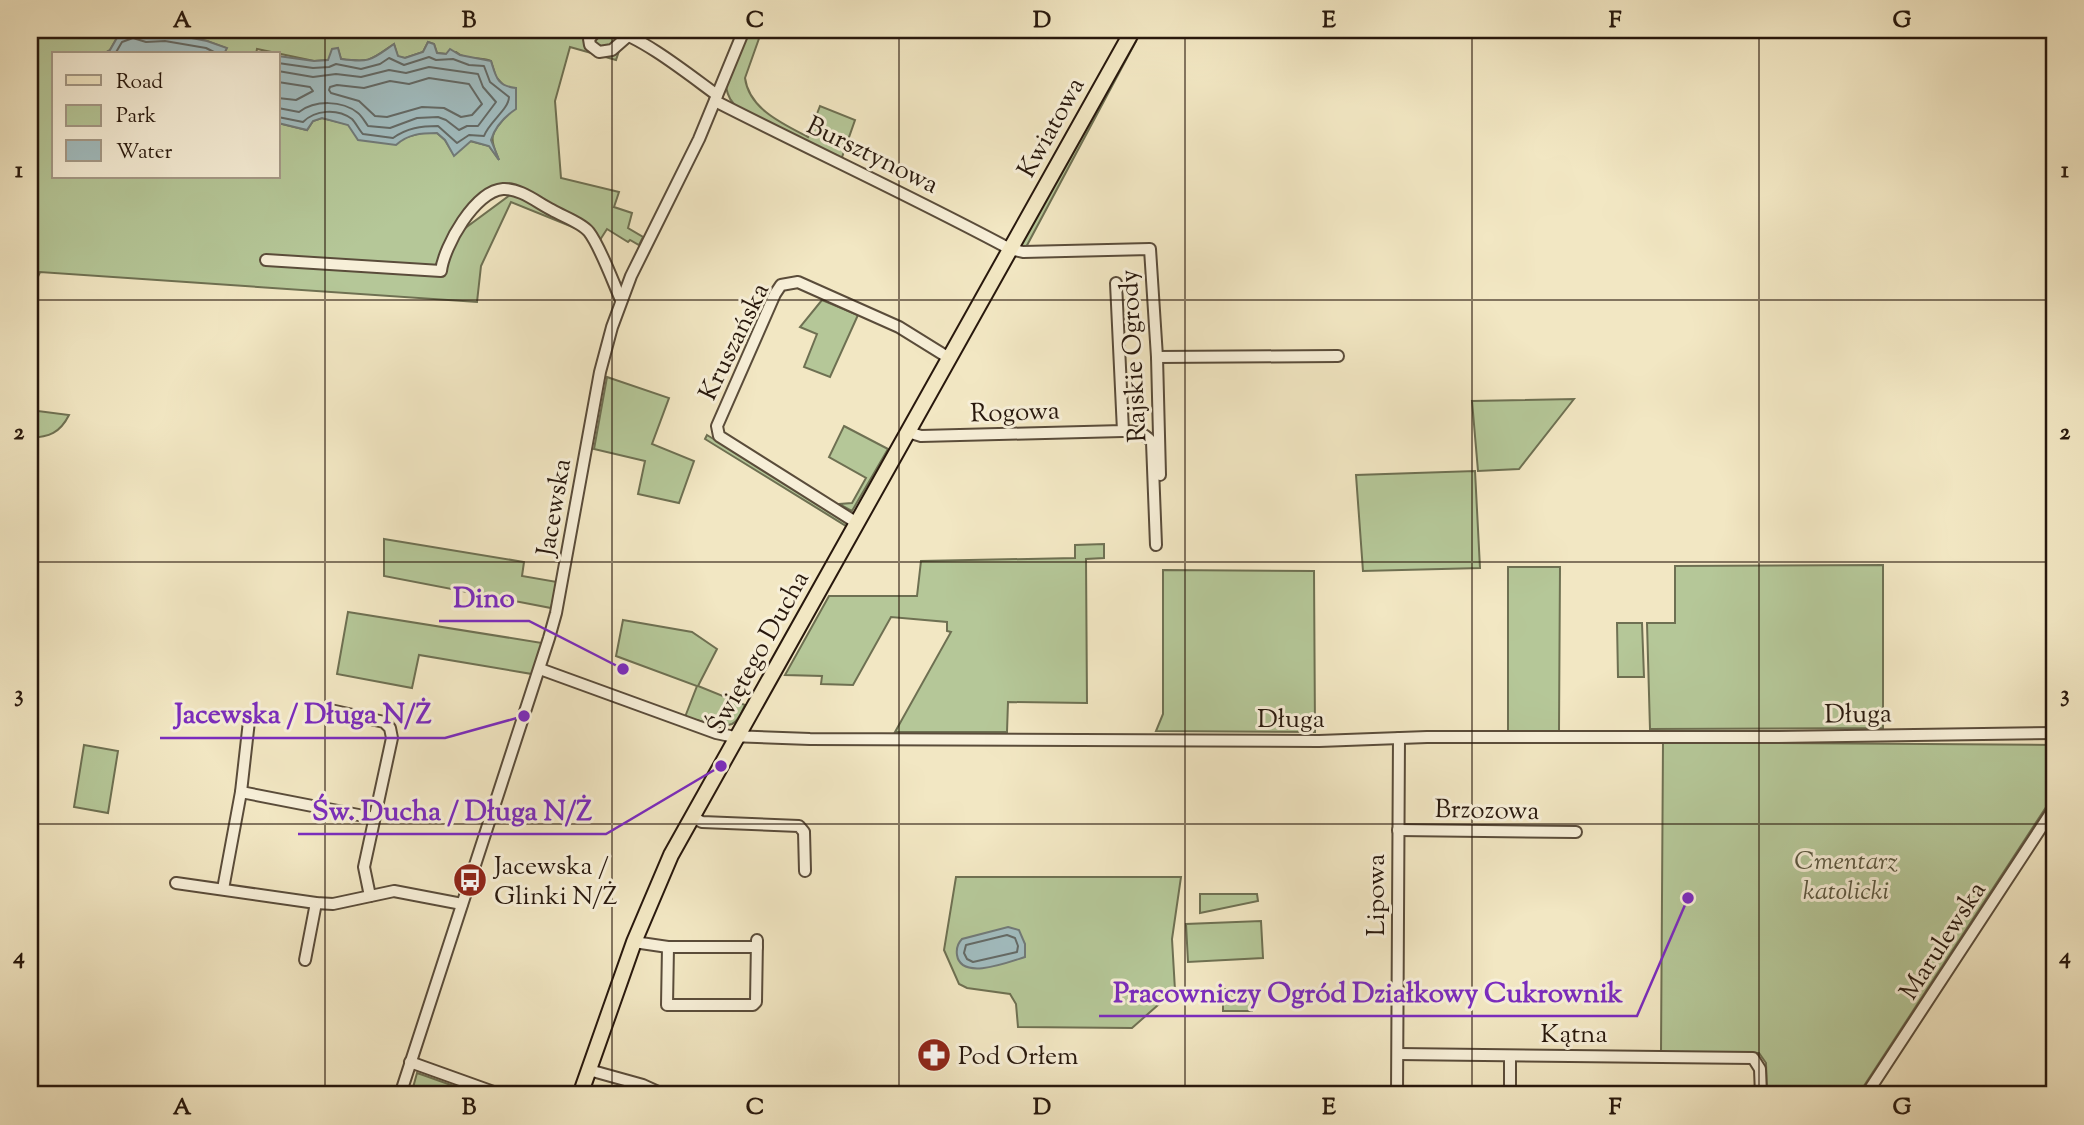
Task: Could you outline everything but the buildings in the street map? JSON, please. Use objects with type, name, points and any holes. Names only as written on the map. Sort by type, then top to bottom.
[{"type":"main road","name":"Kwiatowa","points":[[1010,249],[1133,30]]},
{"type":"main road","name":"Świętego Ducha","points":[[580,1095],[652,895],[692,817],[1010,249]]},
{"type":"street","points":[[597,30],[589,39],[590,45],[599,52],[612,50],[628,36]]},
{"type":"street","name":"Bursztynowa","points":[[612,30],[628,36],[670,61],[716,98],[1010,249]]},
{"type":"street","name":"Jacewska","points":[[400,1095],[556,613],[600,372],[621,300],[716,98],[744,30]]},
{"type":"street","points":[[266,260],[441,271],[442,262],[452,241],[472,209],[494,191],[514,190],[588,230],[621,300]]},
{"type":"street","name":"Rajskie Ogrody","points":[[1010,249],[1150,249],[1157,357],[1160,475]]},
{"type":"street","name":"Kruszańska","points":[[857,523],[719,436],[717,426],[775,294],[781,285],[798,282],[899,327],[949,358]]},
{"type":"street","points":[[1116,283],[1123,431]]},
{"type":"street","points":[[1157,357],[1338,356]]},
{"type":"street","name":"Rogowa","points":[[908,432],[921,436],[1137,431],[1146,435],[1152,442],[1156,545]]},
{"type":"street","name":"Długa","points":[[540,669],[685,723],[716,733],[738,736],[810,739],[1314,741],[2054,733]]},
{"type":"street","points":[[326,709],[384,723],[390,727],[392,738],[364,867],[370,896]]},
{"type":"street","points":[[223,889],[241,792],[248,721]]},
{"type":"street","name":"Lipowa","points":[[1397,1095],[1399,738]]},
{"type":"street","points":[[241,792],[374,818]]},
{"type":"street","name":"Marulewska","points":[[1872,1093],[2054,808]]},
{"type":"street","points":[[692,817],[702,822],[799,826],[804,832],[805,871]]},
{"type":"street","name":"Brzozowa","points":[[1398,830],[1576,832]]},
{"type":"street","points":[[176,883],[316,903],[333,904],[394,891],[462,904]]},
{"type":"street","points":[[305,960],[316,903]]},
{"type":"street","points":[[634,942],[668,947],[757,944],[756,1002],[753,1005],[667,1004],[668,947]]},
{"type":"street","name":"Kątna","points":[[1398,1054],[1753,1058],[1760,1069],[1760,1095]]},
{"type":"street","points":[[1510,1056],[1510,1095]]},
{"type":"street","points":[[411,1062],[502,1095]]},
{"type":"street","points":[[589,1070],[643,1085],[666,1095]]},
{"type":"green space","points":[[30,30],[260,30],[323,36],[379,36],[439,30],[626,30],[616,60],[570,47],[555,101],[561,178],[619,192],[614,207],[632,213],[628,228],[643,237],[639,245],[630,240],[628,242],[607,229],[600,240],[513,188],[482,195],[453,245],[464,229],[514,192],[585,232],[511,202],[481,266],[477,302],[40,272],[30,295]]},
{"type":"green space","points":[[749,30],[762,30],[745,78],[753,98],[769,114],[808,137],[820,106],[855,120],[841,160],[739,109],[732,102],[726,87]]},
{"type":"green space","points":[[1135,43],[1025,249],[1020,248],[1020,242],[1129,46]]},
{"type":"green space","points":[[822,300],[858,315],[830,377],[804,367],[817,334],[800,327]]},
{"type":"green space","points":[[607,377],[669,398],[652,444],[694,461],[679,503],[638,494],[645,461],[594,449]]},
{"type":"green space","points":[[1574,399],[1519,469],[1478,471],[1472,401]]},
{"type":"green space","points":[[30,410],[69,415],[53,433],[30,438]]},
{"type":"green space","points":[[844,426],[888,449],[852,511],[839,504],[852,503],[866,478],[829,457]]},
{"type":"green space","points":[[707,435],[848,522],[846,526],[705,439]]},
{"type":"green space","points":[[1475,471],[1480,568],[1363,571],[1356,475]]},
{"type":"green space","points":[[384,539],[524,562],[522,576],[557,582],[551,608],[384,576]]},
{"type":"green space","points":[[1104,544],[1104,558],[1086,559],[1087,703],[1008,702],[1007,732],[895,732],[951,632],[947,631],[947,622],[891,617],[853,685],[821,684],[822,676],[785,675],[829,596],[917,596],[921,561],[1075,558],[1075,545]]},
{"type":"green space","points":[[1883,565],[1883,728],[1650,729],[1647,623],[1675,623],[1675,566]]},
{"type":"green space","points":[[1508,567],[1560,567],[1559,731],[1508,732]]},
{"type":"green space","points":[[1163,570],[1314,571],[1315,732],[1156,731],[1163,714]]},
{"type":"green space","points":[[348,612],[542,643],[532,674],[419,655],[412,688],[337,674]]},
{"type":"green space","points":[[623,620],[692,632],[717,649],[698,686],[745,705],[737,721],[722,725],[685,717],[697,686],[616,656]]},
{"type":"green space","points":[[1617,623],[1642,623],[1644,677],[1618,677]]},
{"type":"green space","name":"Cmentarz katolicki","points":[[1663,742],[2054,745],[2054,795],[1858,1095],[1767,1095],[1766,1063],[1759,1053],[1661,1053]]},
{"type":"green space","points":[[84,745],[118,751],[108,813],[74,807]]},
{"type":"green space","points":[[956,877],[1181,877],[1172,939],[1175,990],[1132,1028],[1018,1027],[1016,1004],[1010,994],[967,988],[959,984],[944,950]]},
{"type":"green space","points":[[1200,894],[1257,894],[1258,901],[1200,913]]},
{"type":"green space","points":[[1261,921],[1263,958],[1188,962],[1186,924]]},
{"type":"green space","points":[[1223,989],[1252,989],[1252,1011],[1223,1011]]},
{"type":"green space","points":[[417,1073],[423,1075],[479,1095],[411,1095]]},
{"type":"water","points":[[132,31],[148,35],[166,33],[227,48],[225,52],[106,52],[118,36]]},
{"type":"water","points":[[428,42],[434,44],[437,53],[446,54],[450,49],[460,55],[491,61],[501,83],[516,88],[516,109],[500,123],[491,140],[499,160],[489,146],[471,141],[454,156],[445,140],[437,133],[415,135],[396,145],[358,140],[348,125],[322,118],[313,121],[307,130],[280,123],[280,56],[328,60],[332,49],[338,48],[341,59],[359,61],[375,57],[394,44],[398,56],[405,58],[423,52]]},
{"type":"water","points":[[1008,927],[1019,930],[1025,944],[1025,957],[987,968],[967,967],[960,963],[957,950],[962,939]]},
{"type":"place","name":"Dino","points":[[623,669]]},
{"type":"place","name":"Jacewska / Długa N/Ż","points":[[524,716]]},
{"type":"place","name":"Św. Ducha / Długa N/Ż","points":[[721,766]]},
{"type":"place","name":"Jacewska / Glinki N/Ż","points":[[470,880]]},
{"type":"place","name":"Pracowniczy Ogród Działkowy Cukrownik","points":[[1688,898]]},
{"type":"place","name":"Pod Orłem","points":[[934,1055]]}]
